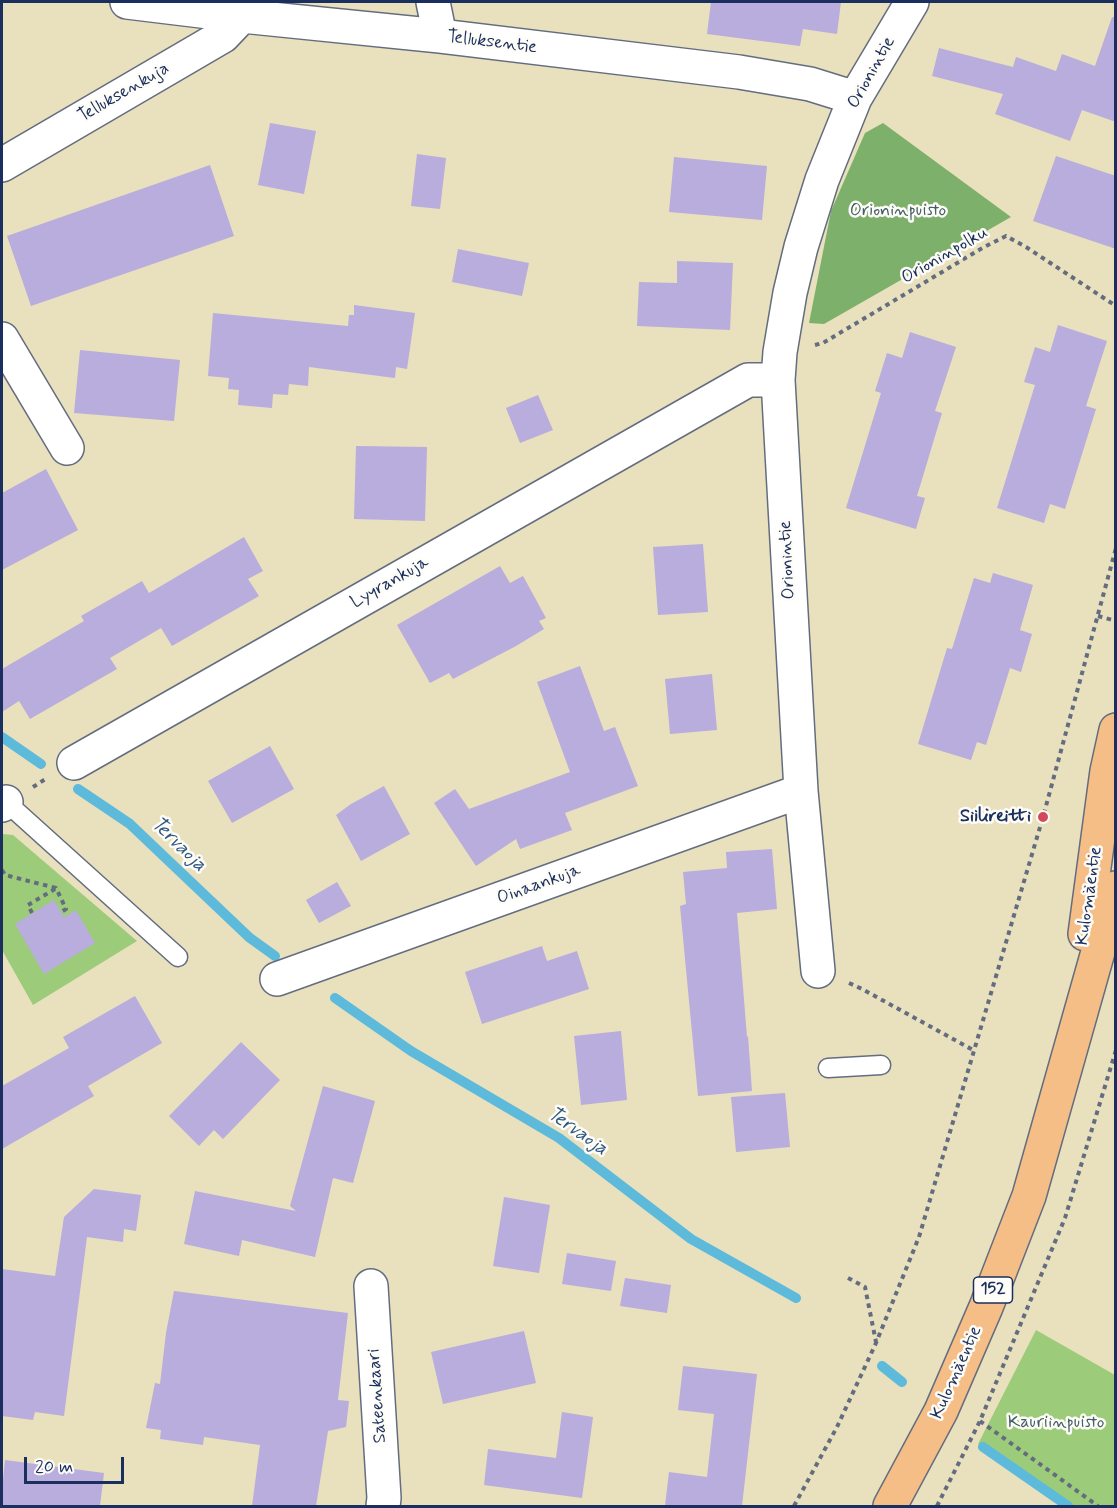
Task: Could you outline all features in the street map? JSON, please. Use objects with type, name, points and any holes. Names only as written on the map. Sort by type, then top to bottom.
[{"type":"main road","name":"Kulomäentie","points":[[1067,1063],[1107,771],[1116,730]]},
{"type":"main road","name":"Kulomäentie","points":[[890,1506],[941,1411],[986,1307],[1029,1196],[1116,888]]},
{"type":"street","name":"Telluksentie","points":[[127,2],[739,72],[810,84],[855,98]]},
{"type":"street","points":[[433,2],[440,36]]},
{"type":"street","name":"Orionintie","points":[[818,970],[801,791],[779,366],[790,293],[801,247],[822,180],[855,98],[912,2]]},
{"type":"street","name":"Telluksenkuja","points":[[2,165],[223,36],[242,16]]},
{"type":"street","points":[[2,339],[67,448]]},
{"type":"street","name":"Lyyrankuja","points":[[74,763],[748,380],[779,366]]},
{"type":"street","name":"Oinaankuja","points":[[277,980],[801,791]]},
{"type":"street","name":"Sateenkaari","points":[[371,1286],[383,1506]]},
{"type":"lane","points":[[4,803],[178,957]]},
{"type":"lane","points":[[828,1068],[882,1065]]},
{"type":"path","name":"Orioninpolku","points":[[779,366],[823,343],[1006,236],[1116,306]]},
{"type":"path","points":[[794,1506],[837,1427],[876,1343],[919,1237],[1042,816],[1116,548]]},
{"type":"path","points":[[1098,616],[1116,621]]},
{"type":"path","points":[[4,803],[74,763]]},
{"type":"path","points":[[2,870],[5,875],[56,888]]},
{"type":"path","points":[[56,888],[66,909],[61,912]]},
{"type":"path","points":[[32,913],[28,905],[56,888]]},
{"type":"path","points":[[818,970],[862,988],[973,1050]]},
{"type":"path","points":[[1107,1078],[1116,1081]]},
{"type":"path","points":[[848,1278],[865,1287],[876,1343]]},
{"type":"path","points":[[980,1422],[1098,1506]]},
{"type":"green space","name":"Orioninpuisto","points":[[883,123],[1011,217],[824,324],[809,323],[831,211],[865,133]]},
{"type":"green space","points":[[2,834],[13,835],[137,941],[33,1005],[2,950]]},
{"type":"green space","name":"Kauriinpuisto","points":[[1036,1330],[1115,1375],[1115,1506],[1065,1506],[978,1444]]},
{"type":"building","points":[[711,2],[841,2],[837,34],[803,29],[800,46],[707,34]]},
{"type":"building","points":[[1112,17],[1116,18],[1116,122],[1082,110],[1070,141],[995,114],[1003,94],[932,76],[939,48],[1013,67],[1016,57],[1056,71],[1062,54],[1095,66]]},
{"type":"building","points":[[270,123],[316,131],[304,194],[258,185]]},
{"type":"building","points":[[417,154],[446,158],[440,209],[411,206]]},
{"type":"building","points":[[1056,156],[1116,176],[1116,249],[1033,221]]},
{"type":"building","points":[[674,157],[767,166],[762,220],[669,212]]},
{"type":"building","points":[[210,165],[234,236],[31,306],[7,236]]},
{"type":"building","points":[[458,249],[529,263],[522,296],[452,282]]},
{"type":"building","points":[[677,261],[733,263],[730,330],[637,326],[639,282],[677,283]]},
{"type":"building","points":[[354,305],[415,313],[407,369],[396,367],[395,378],[309,367],[308,386],[289,384],[288,395],[273,394],[272,408],[238,405],[239,390],[228,389],[229,378],[208,376],[213,313],[348,326],[349,315],[354,315]]},
{"type":"building","points":[[1058,325],[1107,341],[1086,406],[1096,409],[1065,509],[1050,504],[1044,523],[997,508],[1035,385],[1024,382],[1035,347],[1050,352]]},
{"type":"building","points":[[910,332],[956,347],[935,411],[942,413],[917,496],[925,498],[916,529],[846,508],[881,393],[875,391],[887,353],[902,358]]},
{"type":"building","points":[[80,350],[180,360],[174,421],[74,413]]},
{"type":"building","points":[[538,395],[553,430],[520,443],[506,408]]},
{"type":"building","points":[[356,446],[427,447],[425,521],[354,519]]},
{"type":"building","points":[[46,469],[78,530],[2,570],[2,493]]},
{"type":"building","points":[[244,537],[263,571],[248,579],[259,596],[172,646],[161,628],[110,658],[117,669],[30,719],[19,701],[2,712],[2,669],[84,621],[81,616],[142,581],[149,593]]},
{"type":"building","points":[[703,544],[708,612],[658,615],[653,547]]},
{"type":"building","points":[[500,566],[510,583],[523,576],[546,618],[539,621],[544,629],[453,679],[449,673],[430,683],[397,625]]},
{"type":"building","points":[[993,573],[1033,585],[1020,630],[1032,634],[1021,672],[1010,668],[986,745],[977,742],[971,760],[918,744],[947,648],[952,649],[974,578],[990,583]]},
{"type":"building","points":[[580,666],[604,731],[615,727],[638,786],[565,813],[572,830],[520,849],[516,839],[476,866],[434,803],[455,789],[469,809],[570,772],[537,682]]},
{"type":"building","points":[[712,674],[717,730],[670,734],[665,679]]},
{"type":"building","points":[[270,746],[294,789],[232,823],[208,781]]},
{"type":"building","points":[[384,786],[410,834],[361,861],[336,815]]},
{"type":"building","points":[[772,849],[777,909],[737,913],[752,1091],[698,1096],[680,906],[686,904],[683,872],[727,868],[726,852]]},
{"type":"building","points":[[337,882],[351,906],[319,923],[306,900]]},
{"type":"building","points":[[54,900],[64,917],[76,910],[95,943],[44,974],[15,924]]},
{"type":"building","points":[[542,946],[547,961],[577,951],[589,989],[482,1024],[465,972]]},
{"type":"building","points":[[135,996],[162,1043],[88,1086],[94,1096],[2,1149],[2,1086],[69,1048],[63,1037]]},
{"type":"building","points":[[621,1031],[627,1100],[581,1105],[574,1036]]},
{"type":"building","points":[[241,1042],[280,1080],[223,1139],[214,1130],[199,1146],[169,1116]]},
{"type":"building","points":[[323,1086],[375,1101],[353,1183],[333,1178],[315,1257],[242,1240],[239,1256],[184,1244],[195,1191],[296,1211],[290,1206]]},
{"type":"building","points":[[785,1093],[790,1147],[736,1152],[731,1097]]},
{"type":"building","points":[[94,1189],[141,1195],[136,1231],[124,1229],[123,1242],[87,1237],[64,1416],[35,1412],[33,1420],[2,1416],[2,1269],[55,1276],[64,1217]]},
{"type":"building","points":[[504,1197],[550,1205],[539,1273],[493,1266]]},
{"type":"building","points":[[567,1253],[616,1261],[611,1291],[562,1284]]},
{"type":"building","points":[[625,1278],[671,1285],[667,1313],[620,1306]]},
{"type":"building","points":[[174,1291],[348,1313],[338,1400],[349,1401],[346,1427],[328,1431],[316,1506],[252,1506],[260,1445],[204,1437],[203,1445],[160,1439],[161,1430],[146,1428],[155,1383],[160,1384]]},
{"type":"building","points":[[524,1331],[536,1383],[443,1404],[431,1352]]},
{"type":"building","points":[[683,1366],[757,1374],[742,1506],[665,1506],[669,1472],[707,1477],[714,1414],[678,1410]]},
{"type":"building","points":[[562,1412],[593,1417],[582,1498],[484,1485],[488,1449],[556,1458]]},
{"type":"building","points":[[5,1460],[104,1473],[100,1506],[2,1505]]},
{"type":"waterway","name":"Tervaoja","points":[[2,737],[41,764]]},
{"type":"waterway","name":"Tervaoja","points":[[78,789],[130,824],[250,938],[275,956]]},
{"type":"waterway","name":"Tervaoja","points":[[335,998],[411,1051],[559,1138],[691,1239],[796,1298]]},
{"type":"waterway","points":[[882,1366],[902,1382]]},
{"type":"waterway","name":"Tervaoja","points":[[983,1447],[1068,1506]]},
{"type":"place","name":"Siilireitti","points":[[1043,817]]}]
